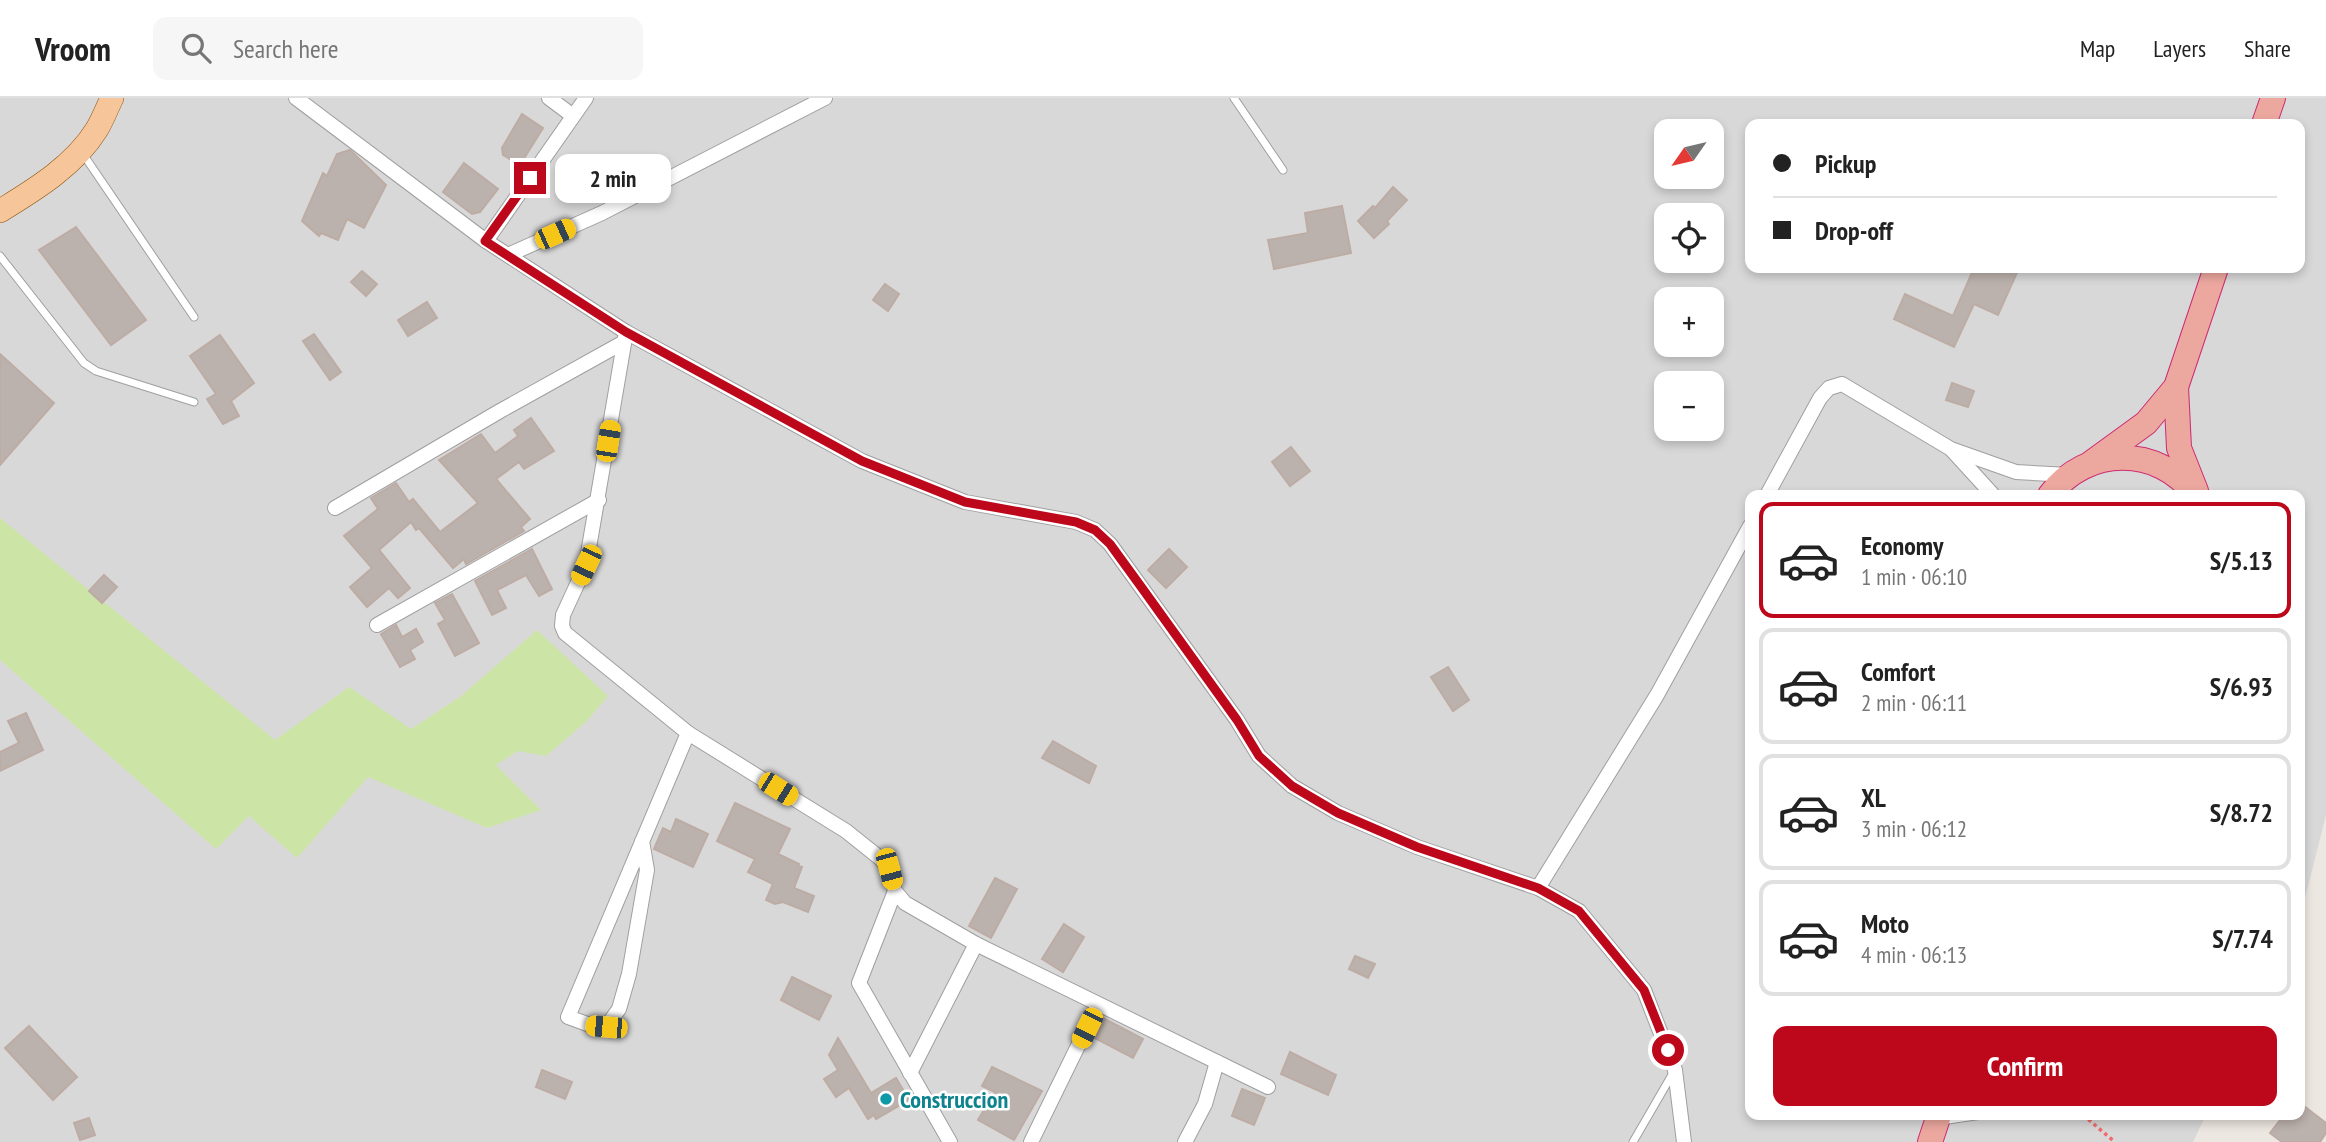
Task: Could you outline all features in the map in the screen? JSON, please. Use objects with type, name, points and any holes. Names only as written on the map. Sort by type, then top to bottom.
[{"type":"highway","points":[[2266,119],[2273,98]]},
{"type":"highway","points":[[2055,490],[2069,475],[2091,463],[2146,423],[2176,387],[2214,273]]},
{"type":"highway","points":[[2176,387],[2179,448],[2194,490]]},
{"type":"highway","points":[[2091,463],[2116,457],[2150,461],[2179,477],[2191,490]]},
{"type":"main road","points":[[0,211],[32,192],[81,151],[98,128],[112,98]]},
{"type":"street","points":[[296,98],[315,104],[485,241],[625,337],[862,461],[965,502],[1076,522],[1095,530],[1118,555],[1237,720],[1259,756],[1292,786],[1338,813],[1417,847],[1538,888],[1579,911],[1644,990],[1675,1070],[1684,1142]]},
{"type":"street","points":[[549,98],[573,116]]},
{"type":"street","points":[[485,241],[586,98]]},
{"type":"street","points":[[508,255],[602,213],[813,100]]},
{"type":"street","points":[[625,337],[586,565],[563,615],[562,626],[565,633],[688,733],[846,831],[881,859],[889,869],[895,891],[905,903],[976,944],[1268,1087]]},
{"type":"street","points":[[335,508],[625,337]]},
{"type":"street","points":[[1770,490],[1820,398],[1836,385],[1842,384],[1951,449],[2016,472],[2069,475]]},
{"type":"street","points":[[1951,449],[1988,490]]},
{"type":"street","points":[[377,625],[598,499]]},
{"type":"street","points":[[1538,888],[1657,695],[1745,535]]},
{"type":"street","points":[[642,841],[647,870],[626,986],[619,1009],[606,1027],[590,1025],[568,1017],[642,841],[688,733]]},
{"type":"street","points":[[895,891],[859,983],[950,1142]]},
{"type":"street","points":[[910,1073],[976,944]]},
{"type":"street","points":[[1031,1142],[1098,1005]]},
{"type":"street","points":[[1185,1142],[1205,1104],[1217,1062]]},
{"type":"lane","points":[[1234,98],[1283,170]]},
{"type":"lane","points":[[81,151],[194,317]]},
{"type":"lane","points":[[0,256],[84,363],[96,372],[194,402]]},
{"type":"lane","points":[[1633,1142],[1675,1070]]},
{"type":"lane","points":[[1935,1126],[1961,1120]]},
{"type":"path","points":[[2088,1120],[2115,1142]]},
{"type":"shaded area","points":[[0,98],[2326,98],[2326,815],[2305,898],[2305,490],[1745,490],[1745,1120],[2204,1120],[2193,1142],[0,1142]]},
{"type":"green space","points":[[0,518],[275,740],[349,687],[411,729],[461,696],[537,630],[608,696],[587,721],[546,756],[518,751],[496,765],[541,810],[487,828],[368,777],[297,858],[249,816],[216,849],[0,660]]},
{"type":"building","points":[[522,114],[543,128],[520,165],[503,155],[502,148]]},
{"type":"building","points":[[350,150],[386,185],[364,228],[347,219],[338,240],[321,233],[319,236],[302,221],[323,173],[327,176],[337,154]]},
{"type":"building","points":[[464,163],[498,189],[480,212],[472,214],[443,192]]},
{"type":"building","points":[[1393,187],[1407,200],[1387,221],[1389,224],[1374,238],[1358,221],[1373,206],[1375,208]]},
{"type":"building","points":[[1342,206],[1351,253],[1274,269],[1268,240],[1308,233],[1305,213]]},
{"type":"building","points":[[76,227],[146,320],[111,345],[39,250]]},
{"type":"building","points":[[362,271],[377,284],[366,296],[351,282]]},
{"type":"building","points":[[1972,273],[2017,273],[1998,315],[1974,304],[1954,347],[1894,319],[1905,294],[1953,316]]},
{"type":"building","points":[[885,284],[899,294],[888,311],[873,300]]},
{"type":"building","points":[[427,302],[437,318],[408,336],[398,320]]},
{"type":"building","points":[[314,334],[341,372],[330,380],[303,341]]},
{"type":"building","points":[[220,335],[254,383],[231,401],[239,416],[223,424],[207,399],[216,394],[190,356]]},
{"type":"building","points":[[0,354],[54,403],[0,465]]},
{"type":"building","points":[[1952,383],[1974,391],[1968,407],[1946,400]]},
{"type":"building","points":[[531,418],[554,451],[524,469],[519,462],[496,479],[530,519],[521,527],[524,531],[466,564],[464,559],[453,568],[411,522],[379,550],[410,588],[398,598],[389,588],[367,607],[350,587],[372,568],[344,536],[378,509],[371,498],[396,483],[409,502],[413,499],[440,532],[478,503],[439,460],[481,434],[495,453],[518,436],[514,430]]},
{"type":"building","points":[[1291,447],[1310,471],[1290,486],[1272,462]]},
{"type":"building","points":[[532,549],[552,589],[539,596],[526,575],[497,590],[506,608],[492,615],[475,581]]},
{"type":"building","points":[[1169,549],[1187,567],[1166,588],[1148,570]]},
{"type":"building","points":[[104,575],[117,587],[102,603],[89,591]]},
{"type":"building","points":[[452,594],[479,643],[455,656],[438,624],[445,620],[435,603]]},
{"type":"building","points":[[396,625],[402,637],[416,629],[423,642],[410,650],[415,659],[400,667],[381,634]]},
{"type":"building","points":[[1448,667],[1469,700],[1453,711],[1431,677]]},
{"type":"building","points":[[26,713],[43,750],[0,771],[0,752],[19,743],[8,721]]},
{"type":"building","points":[[1053,741],[1096,766],[1089,783],[1042,758]]},
{"type":"building","points":[[735,803],[790,829],[778,854],[802,867],[794,888],[814,896],[808,912],[783,902],[775,904],[766,900],[773,884],[748,872],[755,859],[717,841]]},
{"type":"building","points":[[676,819],[708,834],[693,867],[654,849],[663,828],[671,832]]},
{"type":"building","points":[[995,878],[1017,889],[991,938],[969,926]]},
{"type":"building","points":[[1064,924],[1084,937],[1063,972],[1042,959]]},
{"type":"building","points":[[1355,956],[1375,964],[1368,978],[1349,969]]},
{"type":"building","points":[[792,977],[831,996],[819,1020],[781,1000]]},
{"type":"building","points":[[1103,1018],[1143,1039],[1133,1058],[1093,1037]]},
{"type":"building","points":[[29,1026],[77,1077],[53,1100],[5,1048]]},
{"type":"building","points":[[838,1038],[871,1093],[896,1078],[909,1100],[876,1119],[874,1115],[868,1119],[849,1088],[836,1097],[824,1079],[838,1070],[829,1055]]},
{"type":"building","points":[[1290,1052],[1336,1075],[1328,1095],[1281,1074]]},
{"type":"building","points":[[992,1067],[1042,1091],[1014,1140],[978,1120],[995,1092],[982,1086]]},
{"type":"building","points":[[542,1070],[572,1082],[565,1099],[536,1087]]},
{"type":"building","points":[[1242,1089],[1265,1098],[1254,1125],[1232,1116]]},
{"type":"building","points":[[2305,1107],[2326,1123],[2326,1133],[2320,1142],[2282,1142],[2270,1133],[2280,1120],[2305,1120]]},
{"type":"building","points":[[89,1118],[95,1135],[80,1140],[74,1123]]},
{"type":"place","name":"Construccion","points":[[886,1099]]},
{"type":"route","points":[[530,178],[485,241],[626,332],[862,461],[965,502],[1076,522],[1095,530],[1110,544],[1142,588],[1237,720],[1259,756],[1292,786],[1338,813],[1417,847],[1538,888],[1579,911],[1644,990],[1668,1050]]}]
